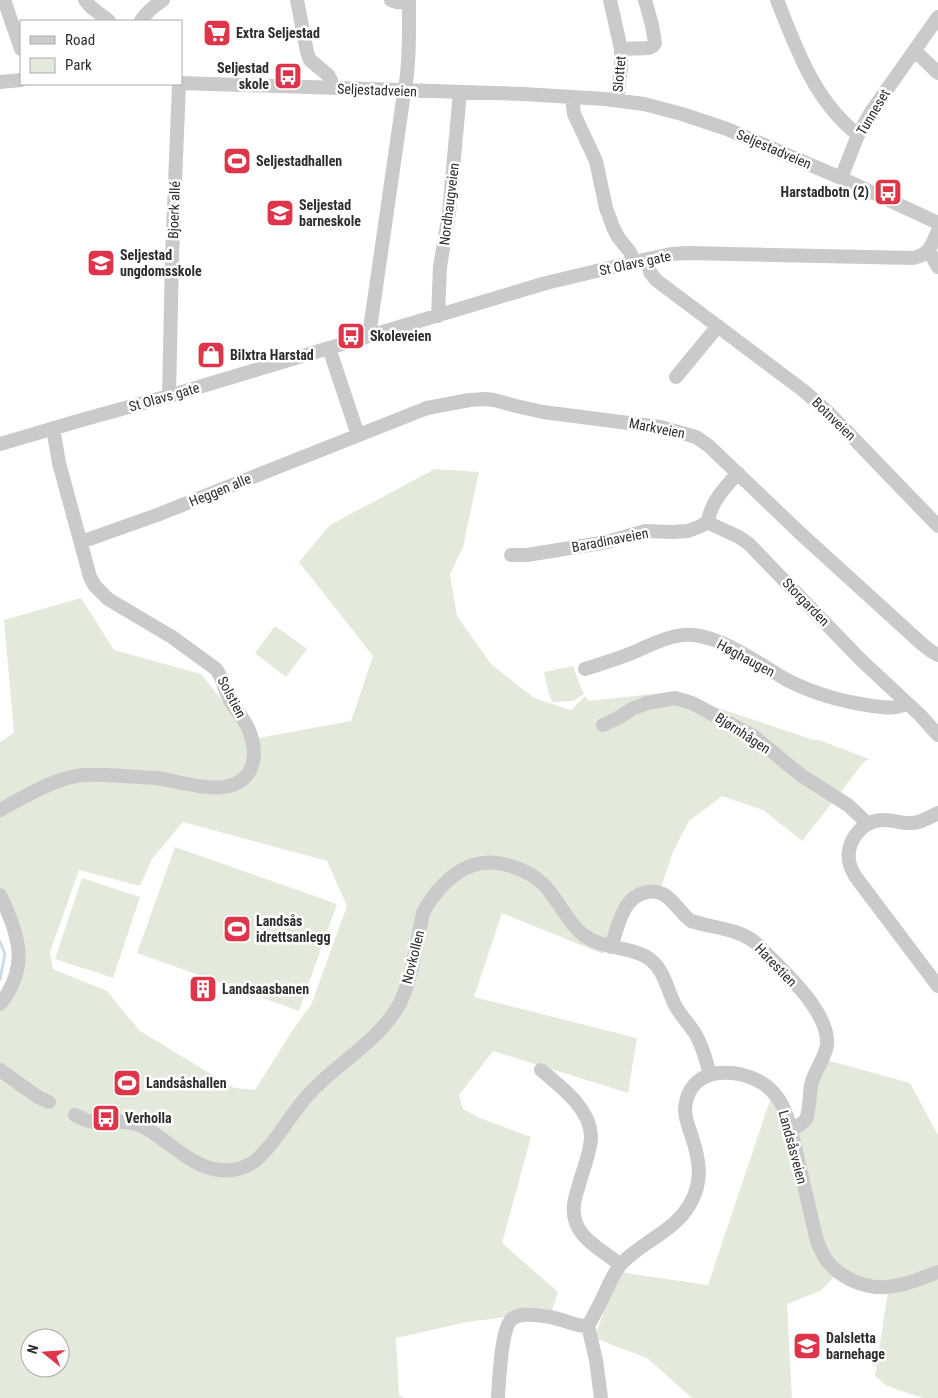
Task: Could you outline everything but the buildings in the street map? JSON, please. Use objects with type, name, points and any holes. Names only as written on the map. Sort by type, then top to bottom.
[{"type":"street","points":[[4,0],[20,46]]},
{"type":"street","points":[[86,0],[91,7],[108,20]]},
{"type":"street","points":[[142,20],[145,14],[163,0]]},
{"type":"street","points":[[297,0],[310,60],[328,75],[331,80],[331,88]]},
{"type":"street","points":[[369,336],[407,82],[409,2],[391,0]]},
{"type":"street","name":"Slottet","points":[[610,0],[621,49],[617,100]]},
{"type":"street","name":"Slottet","points":[[621,49],[649,48],[655,43],[645,0]]},
{"type":"street","points":[[777,0],[804,68],[827,103],[858,135]]},
{"type":"street","name":"Tunneset","points":[[841,178],[858,135],[871,112],[938,17]]},
{"type":"street","points":[[915,51],[938,73]]},
{"type":"street","points":[[0,82],[20,80]]},
{"type":"street","name":"Seljestadveien","points":[[182,83],[572,97],[617,100],[663,108],[704,120],[736,133],[841,178],[938,223]]},
{"type":"street","name":"Bjoerk allé","points":[[169,396],[172,257],[180,85]]},
{"type":"street","name":"Nordhaugveien","points":[[438,316],[440,267],[449,213],[460,92]]},
{"type":"street","name":"Botnveien","points":[[572,97],[574,114],[596,162],[606,208],[618,238],[630,252],[641,260],[652,276],[792,381],[830,414],[938,526]]},
{"type":"street","points":[[938,231],[929,251],[938,267]]},
{"type":"street","name":"St Olavs gate","points":[[0,444],[546,284],[641,260],[671,254],[688,253],[913,258],[922,256],[929,251]]},
{"type":"street","points":[[676,377],[718,326]]},
{"type":"street","points":[[329,348],[358,434]]},
{"type":"street","name":"Markveien","points":[[358,434],[427,408],[484,399],[543,412],[660,427],[688,434],[703,441],[800,533],[931,652],[938,655]]},
{"type":"street","name":"Solstien","points":[[0,810],[59,781],[76,776],[100,775],[157,778],[197,786],[225,787],[238,783],[246,777],[254,761],[248,727],[229,699],[220,674],[216,669],[172,637],[118,605],[101,592],[90,577],[59,463],[53,428]]},
{"type":"street","name":"Heggen alle","points":[[81,542],[157,516],[358,434]]},
{"type":"street","points":[[708,521],[716,499],[738,473]]},
{"type":"street","name":"Baradinaveien","points":[[511,555],[527,555],[607,542],[645,531],[688,531],[702,526],[708,521]]},
{"type":"street","name":"Storgarden","points":[[708,521],[749,544],[860,659],[920,715],[938,735]]},
{"type":"street","name":"Høghaugen","points":[[585,669],[661,641],[679,636],[694,635],[726,645],[791,682],[822,694],[858,704],[891,707],[902,706],[906,703]]},
{"type":"street","name":"Bjørnhågen","points":[[603,725],[632,709],[648,703],[675,698],[692,703],[753,736],[802,776],[848,805],[868,824]]},
{"type":"street","points":[[938,814],[912,823],[882,820],[868,824],[862,827],[849,849],[850,866],[855,876],[938,986]]},
{"type":"street","name":"Novkollen","points":[[75,1115],[88,1120],[126,1122],[140,1125],[192,1161],[206,1167],[218,1170],[244,1168],[255,1161],[267,1149],[295,1111],[314,1090],[380,1032],[399,1004],[406,987],[423,913],[431,898],[456,873],[469,866],[484,863],[494,863],[516,868],[532,876],[545,886],[579,931],[593,940],[611,947],[639,953],[659,967],[676,1006],[696,1036],[710,1074]]},
{"type":"street","name":"Harestien","points":[[611,947],[628,904],[639,894],[654,891],[662,893],[667,897],[691,921],[738,932],[756,943],[807,996],[825,1030],[826,1051],[812,1079],[807,1118],[791,1130]]},
{"type":"street","points":[[0,895],[15,933],[19,949],[18,969],[12,987],[0,1004]]},
{"type":"street","points":[[0,1070],[38,1097],[49,1102]]},
{"type":"street","points":[[541,1070],[573,1099],[584,1112],[589,1124],[591,1137],[589,1150],[575,1199],[574,1212],[576,1223],[583,1235],[620,1265]]},
{"type":"street","name":"Landsåsveien","points":[[710,1074],[732,1073],[762,1083],[782,1104],[791,1130],[814,1230],[828,1262],[845,1276],[856,1282],[877,1287],[895,1286],[938,1272]]},
{"type":"street","points":[[601,1398],[596,1360],[588,1326],[613,1275],[620,1265],[630,1255],[676,1222],[691,1203],[699,1176],[699,1164],[698,1153],[685,1110],[694,1085],[710,1074]]},
{"type":"street","points":[[498,1398],[505,1333],[513,1318],[524,1315],[549,1317],[580,1326],[588,1326]]},
{"type":"green space","points":[[435,469],[479,472],[463,547],[450,574],[457,616],[491,664],[534,698],[571,710],[585,696],[589,701],[670,692],[814,740],[819,740],[869,759],[864,762],[802,841],[763,810],[722,796],[689,821],[673,852],[658,896],[625,904],[603,954],[502,913],[474,997],[637,1038],[628,1093],[493,1051],[459,1095],[463,1109],[480,1118],[531,1137],[502,1243],[558,1292],[552,1311],[467,1322],[396,1338],[399,1395],[404,1398],[0,1398],[0,1004],[18,966],[0,903],[0,742],[14,733],[4,620],[81,598],[114,650],[201,674],[253,739],[351,721],[373,656],[299,562],[330,525]],"holes":[[[183,822],[327,861],[347,906],[311,1005],[294,1028],[255,1090],[234,1088],[140,1031],[107,991],[53,969],[50,952],[79,870],[140,886],[152,859]]]},
{"type":"green space","points":[[275,626],[307,649],[286,677],[255,653]]},
{"type":"green space","points":[[573,666],[584,694],[573,701],[552,702],[544,672]]},
{"type":"green space","name":"Landsås idrettsanlegg","points":[[175,847],[337,904],[299,1011],[137,953]]},
{"type":"green space","points":[[82,878],[140,897],[113,978],[55,959]]},
{"type":"green space","points":[[823,1059],[910,1083],[938,1135],[938,1398],[923,1398],[887,1386],[875,1376],[888,1291],[839,1272],[820,1291],[787,1304],[792,1398],[692,1398],[647,1358],[594,1338],[619,1272],[708,1285],[772,1094],[791,1140]]},
{"type":"waterway","points":[[0,942],[5,954],[0,979]]},
{"type":"place","name":"Extra Seljestad","points":[[217,33]]},
{"type":"place","name":"Seljestad skole","points":[[288,76]]},
{"type":"place","name":"Seljestadhallen","points":[[237,161]]},
{"type":"place","name":"Harstadbotn (2)","points":[[888,192]]},
{"type":"place","name":"Seljestad barneskole","points":[[280,213]]},
{"type":"place","name":"Seljestad ungdomsskole","points":[[101,263]]},
{"type":"place","name":"Skoleveien","points":[[351,336]]},
{"type":"place","name":"Bilxtra Harstad","points":[[211,355]]},
{"type":"place","name":"Landsås idrettsanlegg","points":[[237,929]]},
{"type":"place","name":"Landsaasbanen","points":[[203,989]]},
{"type":"place","name":"Landsåshallen","points":[[127,1083]]},
{"type":"place","name":"Verholla","points":[[106,1118]]},
{"type":"place","name":"Dalsletta barnehage","points":[[807,1346]]}]
